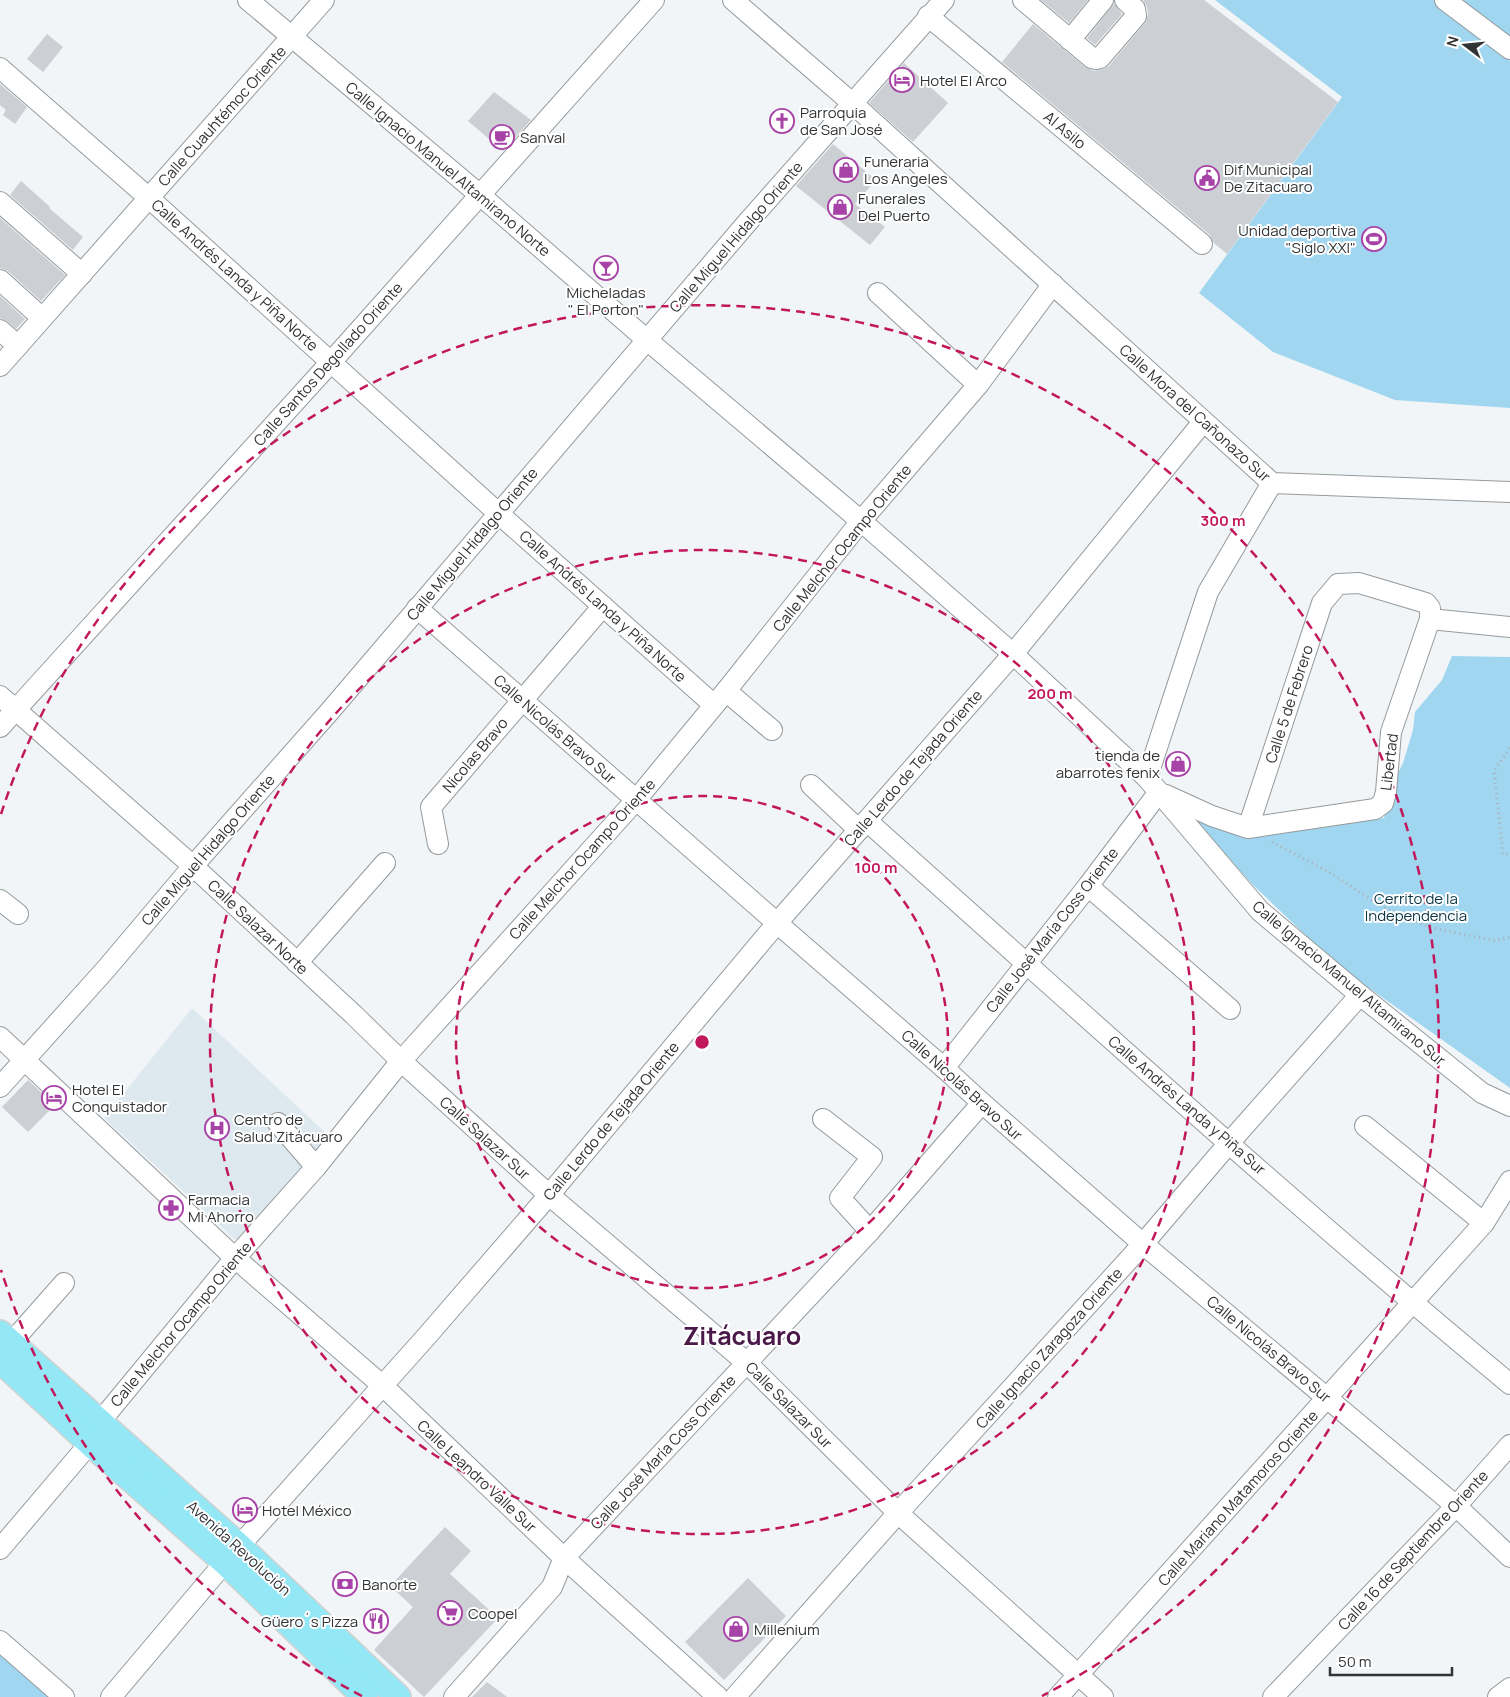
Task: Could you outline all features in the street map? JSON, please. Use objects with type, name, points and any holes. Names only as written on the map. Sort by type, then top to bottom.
[{"type":"main road","name":"Avenida Revolución","points":[[4,1346],[95,1433],[398,1697]]},
{"type":"main road","name":"Avenida Revolución","points":[[233,1555],[365,1697]]},
{"type":"street","name":"Calle Ignacio Manuel Altamirano Norte","points":[[248,0],[480,195],[647,340]]},
{"type":"street","name":"Calle Cuauhtémoc Oriente","points":[[0,366],[324,0]]},
{"type":"street","name":"Calle Santos Degollado Oriente","points":[[0,727],[331,362],[654,0]]},
{"type":"street","name":"Calle Mora del Cañonazo Sur","points":[[733,0],[852,103],[1272,483],[1510,492]]},
{"type":"street","name":"Calle Miguel Hidalgo Oriente","points":[[0,1087],[106,969],[192,866],[330,710],[852,103],[944,0]]},
{"type":"street","points":[[1023,0],[1092,58],[1096,59],[1100,58],[1136,16],[1135,9],[1125,0]]},
{"type":"street","points":[[1070,40],[1103,0]]},
{"type":"street","points":[[1445,0],[1510,49]]},
{"type":"street","name":"Al Asilo","points":[[928,16],[1202,244]]},
{"type":"street","name":"Calle Andrés Landa y Piña Norte","points":[[0,68],[149,198],[603,606],[720,698],[772,730]]},
{"type":"street","points":[[0,202],[82,274]]},
{"type":"street","points":[[0,280],[42,318]]},
{"type":"street","name":"Calle Melchor Ocampo Oriente","points":[[0,1549],[235,1258],[316,1167],[401,1061],[636,800],[861,521],[978,385],[1053,284]]},
{"type":"street","points":[[878,293],[978,385]]},
{"type":"street","points":[[0,330],[18,346]]},
{"type":"street","name":"Calle Ignacio Manuel Altamirano Sur","points":[[647,340],[861,521],[1013,654],[1153,785],[1260,911],[1360,995],[1482,1093],[1510,1106]]},
{"type":"street","name":"Calle Lerdo de Tejada Oriente","points":[[111,1697],[549,1195],[777,924],[1013,654],[1203,422]]},
{"type":"street","name":"Calle José María Coss Oriente","points":[[944,1068],[1088,886],[1153,785],[1208,592],[1272,483]]},
{"type":"street","name":"Calle 5 de Febrero","points":[[1248,828],[1322,603],[1338,584],[1359,582],[1428,611]]},
{"type":"street","name":"Nicolas Bravo","points":[[438,844],[431,807],[603,606]]},
{"type":"street","name":"Calle Nicolás Bravo Sur","points":[[417,608],[1143,1244],[1456,1506],[1510,1557]]},
{"type":"street","points":[[1428,611],[1510,627]]},
{"type":"street","name":"Libertad","points":[[1248,828],[1375,809],[1383,803],[1386,792],[1390,732],[1428,611]]},
{"type":"street","name":"Calle Salazar Norte","points":[[0,696],[192,866],[354,1015],[401,1061]]},
{"type":"street","name":"Calle Andrés Landa y Piña Sur","points":[[811,785],[863,825],[1027,964],[1411,1302],[1510,1384]]},
{"type":"street","points":[[1153,785],[1212,816],[1248,828]]},
{"type":"street","points":[[298,963],[385,863]]},
{"type":"street","points":[[1088,886],[1230,1009]]},
{"type":"street","points":[[0,900],[18,914]]},
{"type":"street","name":"Calle Ignacio Zaragoza Oriente","points":[[735,1697],[898,1513],[1143,1244],[1229,1143],[1360,995]]},
{"type":"street","name":"Calle Leandro Valle Sur","points":[[0,1037],[235,1258],[382,1386],[564,1558],[718,1697]]},
{"type":"street","name":"Calle Salazar Sur","points":[[401,1061],[549,1195],[747,1363],[898,1513],[1103,1697]]},
{"type":"street","name":"Calle José María Coss Oriente","points":[[454,1697],[552,1587],[564,1558],[870,1231],[982,1103]]},
{"type":"street","points":[[823,1119],[872,1157],[840,1198],[870,1231]]},
{"type":"street","points":[[278,1124],[316,1167]]},
{"type":"street","points":[[1365,1126],[1484,1223]]},
{"type":"street","name":"Calle Mariano Matamoros Oriente","points":[[1058,1697],[1484,1223],[1510,1181]]},
{"type":"street","points":[[4,1346],[64,1284]]},
{"type":"street","name":"Calle 16 de Septiembre Oriente","points":[[1273,1697],[1456,1506],[1510,1445]]},
{"type":"street","points":[[0,1641],[64,1697]]},
{"type":"street","points":[[1498,1697],[1510,1688]]},
{"type":"path","points":[[1510,748],[1494,771],[1503,854],[1510,854]]},
{"type":"path","points":[[1248,828],[1329,872],[1381,906],[1430,927],[1494,941],[1510,937]]},
{"type":"shaded area","name":"Centro de Salud Zitácuaro","points":[[192,1008],[330,1137],[240,1244],[104,1118]]},
{"type":"green space","name":"Unidad deportiva \"Siglo XXI\"","points":[[1215,0],[1510,0],[1510,408],[1395,400],[1273,352],[1199,293],[1342,97]]},
{"type":"green space","name":"Cerrito de la Independencia","points":[[1452,656],[1510,657],[1510,1088],[1338,966],[1253,885],[1191,816],[1248,828],[1384,818],[1413,730],[1415,712],[1442,680]]},
{"type":"green space","points":[[0,1650],[54,1697],[0,1697]]},
{"type":"building","points":[[1041,0],[1088,0],[1069,23]]},
{"type":"building","name":"Dif Municipal De Zitacuaro","points":[[1143,0],[1204,0],[1338,102],[1227,254],[1214,243],[1210,235],[1002,62],[1033,24],[1085,67],[1094,71],[1103,69],[1109,66],[1145,23],[1148,14]]},
{"type":"building","points":[[1114,4],[1122,14],[1095,45],[1087,38]]},
{"type":"building","points":[[47,34],[63,47],[43,72],[27,59]]},
{"type":"building","name":"Hotel El Arco","points":[[904,63],[948,103],[913,142],[869,103]]},
{"type":"building","points":[[0,84],[27,107],[15,124],[3,115],[6,110],[0,105]]},
{"type":"building","name":"Sanval","points":[[494,92],[531,120],[503,151],[468,121]]},
{"type":"building","points":[[833,144],[876,180],[855,204],[885,227],[870,245],[796,186]]},
{"type":"building","points":[[21,181],[83,237],[73,250],[10,195]]},
{"type":"building","points":[[0,218],[65,275],[41,301],[8,271],[0,268]]},
{"type":"building","points":[[0,296],[25,319],[16,329],[0,318]]},
{"type":"building","points":[[28,1080],[55,1105],[28,1132],[2,1107]]},
{"type":"building","name":"Coopel","points":[[445,1527],[471,1551],[450,1574],[498,1618],[424,1697],[374,1650],[413,1607],[390,1586]]},
{"type":"building","name":"Millenium","points":[[748,1578],[786,1616],[724,1680],[685,1642]]},
{"type":"building","points":[[487,1682],[507,1697],[472,1697]]},
{"type":"place","name":"Hotel El Arco","points":[[902,80]]},
{"type":"place","name":"Parroquia de San José","points":[[782,121]]},
{"type":"place","name":"Sanval","points":[[502,137]]},
{"type":"place","name":"Funeraria Los Angeles","points":[[846,170]]},
{"type":"place","name":"Dif Municipal De Zitacuaro","points":[[1207,178]]},
{"type":"place","name":"Funerales Del Puerto","points":[[840,207]]},
{"type":"place","name":"Unidad deportiva \"Siglo XXI\"","points":[[1374,239]]},
{"type":"place","name":"Micheladas \" El Porton\"","points":[[606,268]]},
{"type":"place","name":"tienda de abarrotes fenix","points":[[1178,764]]},
{"type":"place","name":"Hotel El Conquistador","points":[[54,1098]]},
{"type":"place","name":"Centro de Salud Zitácuaro","points":[[217,1128]]},
{"type":"place","name":"Farmacia Mi Ahorro","points":[[171,1208]]},
{"type":"place","name":"Hotel México","points":[[245,1510]]},
{"type":"place","name":"Banorte","points":[[345,1584]]},
{"type":"place","name":"Coopel","points":[[450,1613]]},
{"type":"place","name":"Güero´s Pizza","points":[[376,1621]]},
{"type":"place","name":"Millenium","points":[[736,1629]]},
{"type":"district","name":"Zitácuaro","points":[[742,1335]]}]
